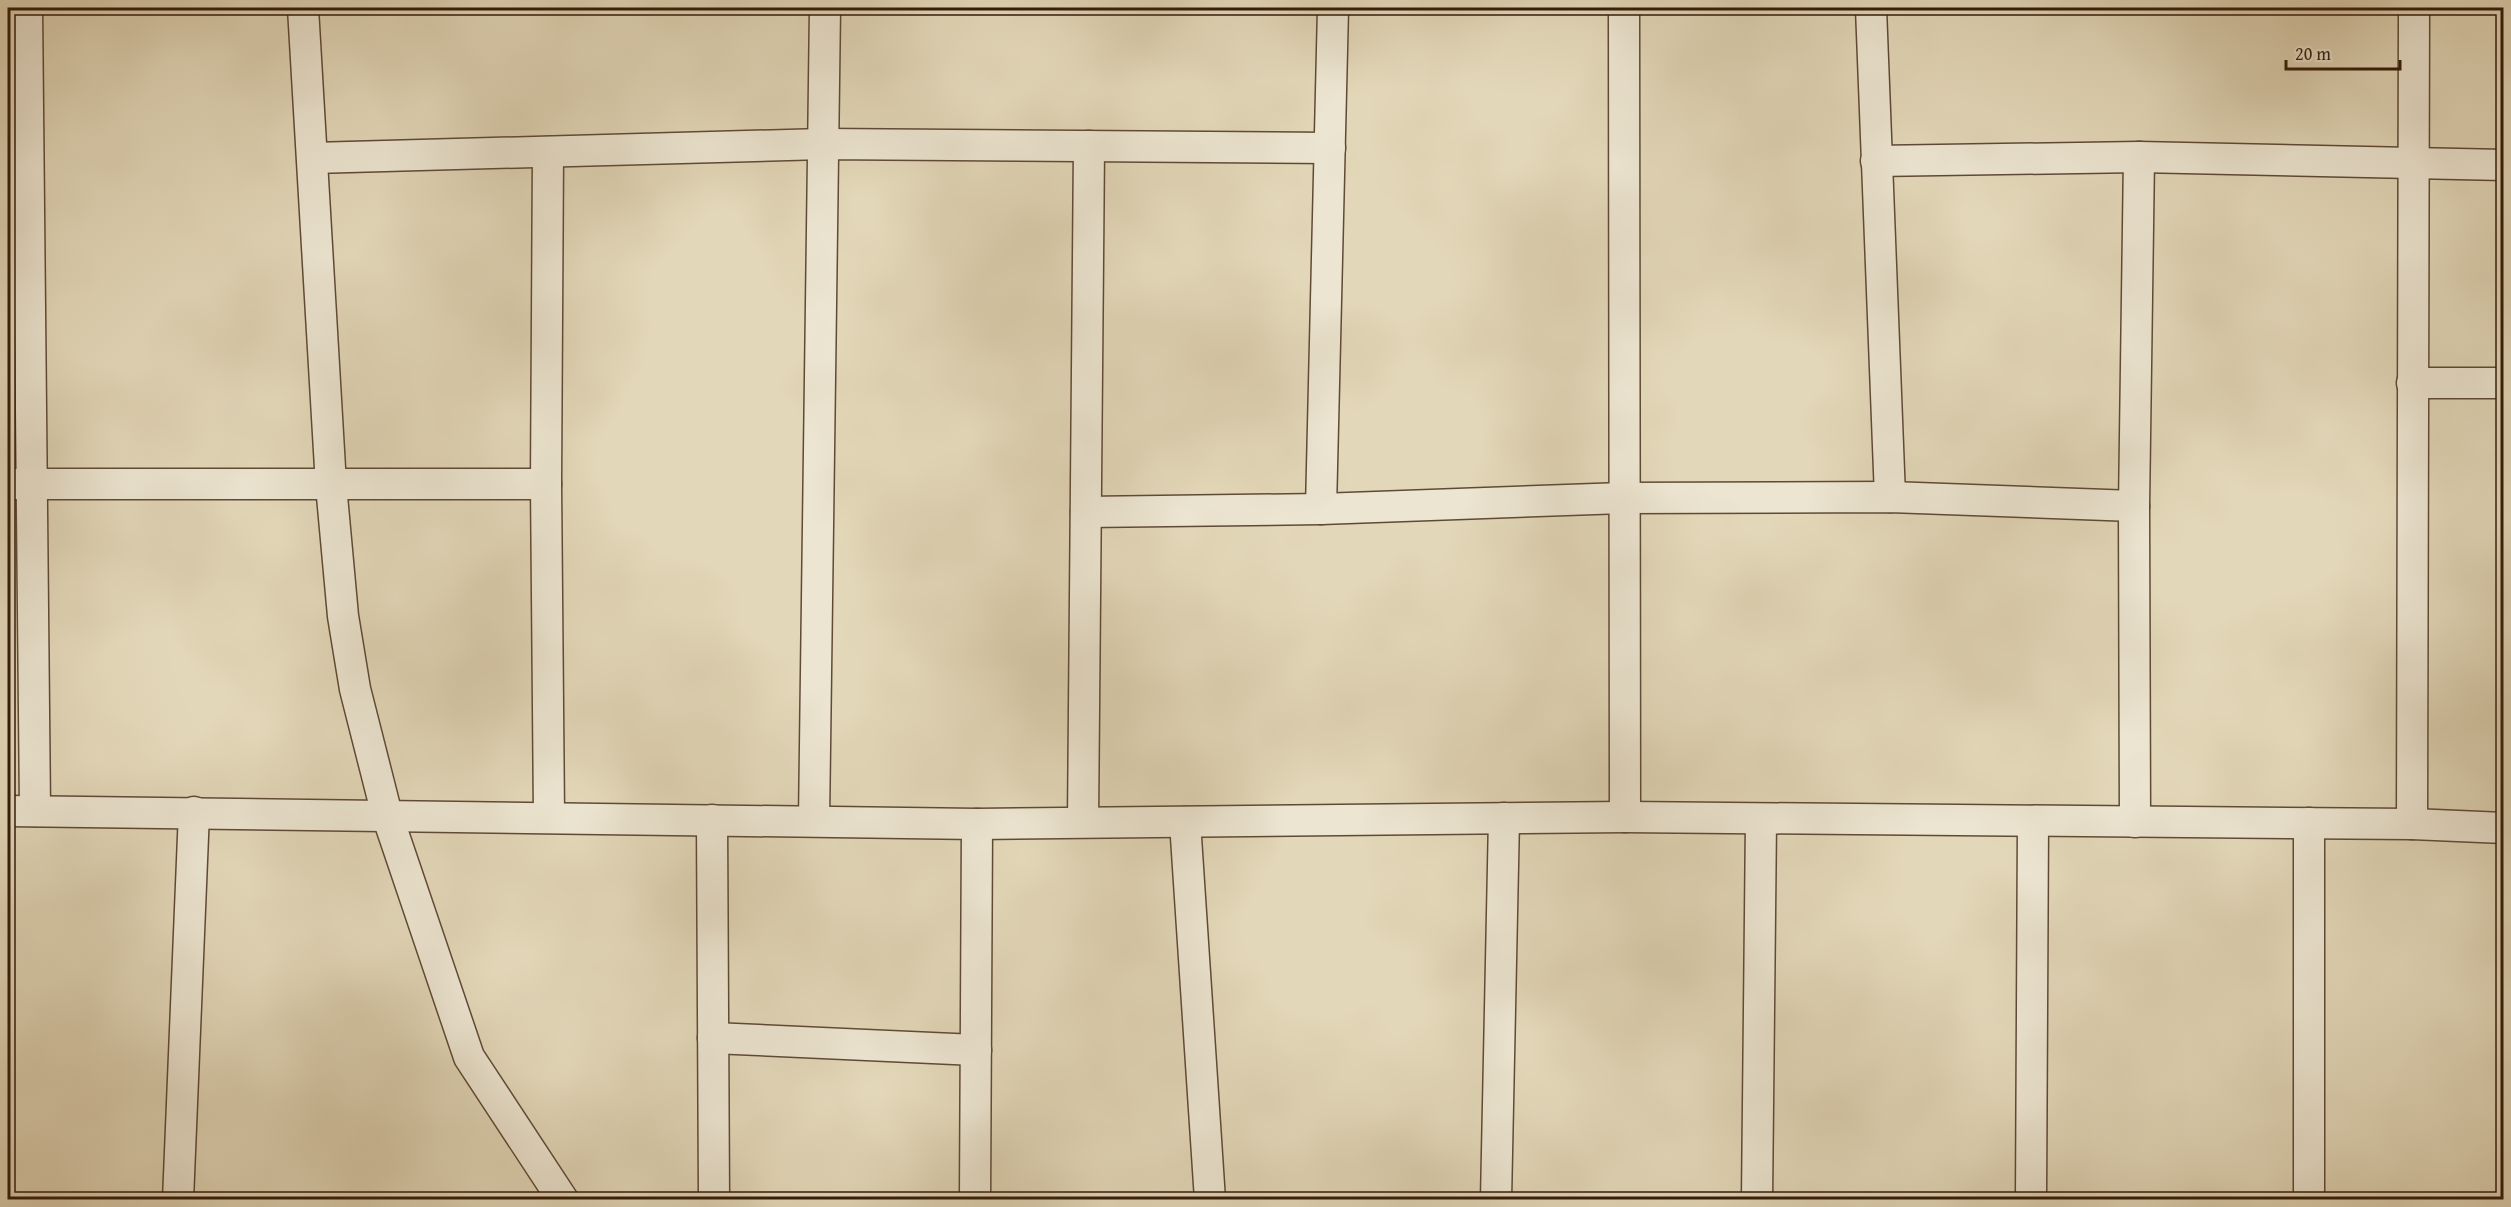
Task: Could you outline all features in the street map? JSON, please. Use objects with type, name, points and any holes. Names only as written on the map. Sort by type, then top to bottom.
[{"type":"street","points":[[27,8],[20,484],[21,811],[977,824],[1625,817],[2412,824],[2504,828]]},
{"type":"street","points":[[303,8],[331,485],[343,616],[355,689],[387,815],[469,1057],[563,1200]]},
{"type":"street","points":[[814,821],[825,8]]},
{"type":"street","points":[[1321,509],[1333,8]]},
{"type":"street","points":[[1624,8],[1625,817]]},
{"type":"street","points":[[1871,8],[1890,497]]},
{"type":"street","points":[[2412,824],[2414,8]]},
{"type":"street","points":[[313,158],[824,144],[1330,148]]},
{"type":"street","points":[[1083,822],[1089,146]]},
{"type":"street","points":[[548,152],[546,484],[549,817]]},
{"type":"street","points":[[1876,161],[2139,158],[2413,161],[2504,165]]},
{"type":"street","points":[[2134,822],[2134,506],[2139,158]]},
{"type":"street","points":[[2412,382],[2504,383]]},
{"type":"street","points":[[20,484],[546,484]]},
{"type":"street","points":[[1086,512],[1321,509],[1623,498],[1890,497],[2134,506]]},
{"type":"street","points":[[178,1200],[195,812]]},
{"type":"street","points":[[1496,1200],[1504,818]]},
{"type":"street","points":[[1757,1200],[1761,819]]},
{"type":"street","points":[[712,820],[714,1200]]},
{"type":"street","points":[[2031,1200],[2032,821]]},
{"type":"street","points":[[1185,822],[1210,1200]]},
{"type":"street","points":[[2309,823],[2309,1200]]},
{"type":"street","points":[[975,1200],[977,824]]},
{"type":"street","points":[[713,1038],[976,1050]]}]
